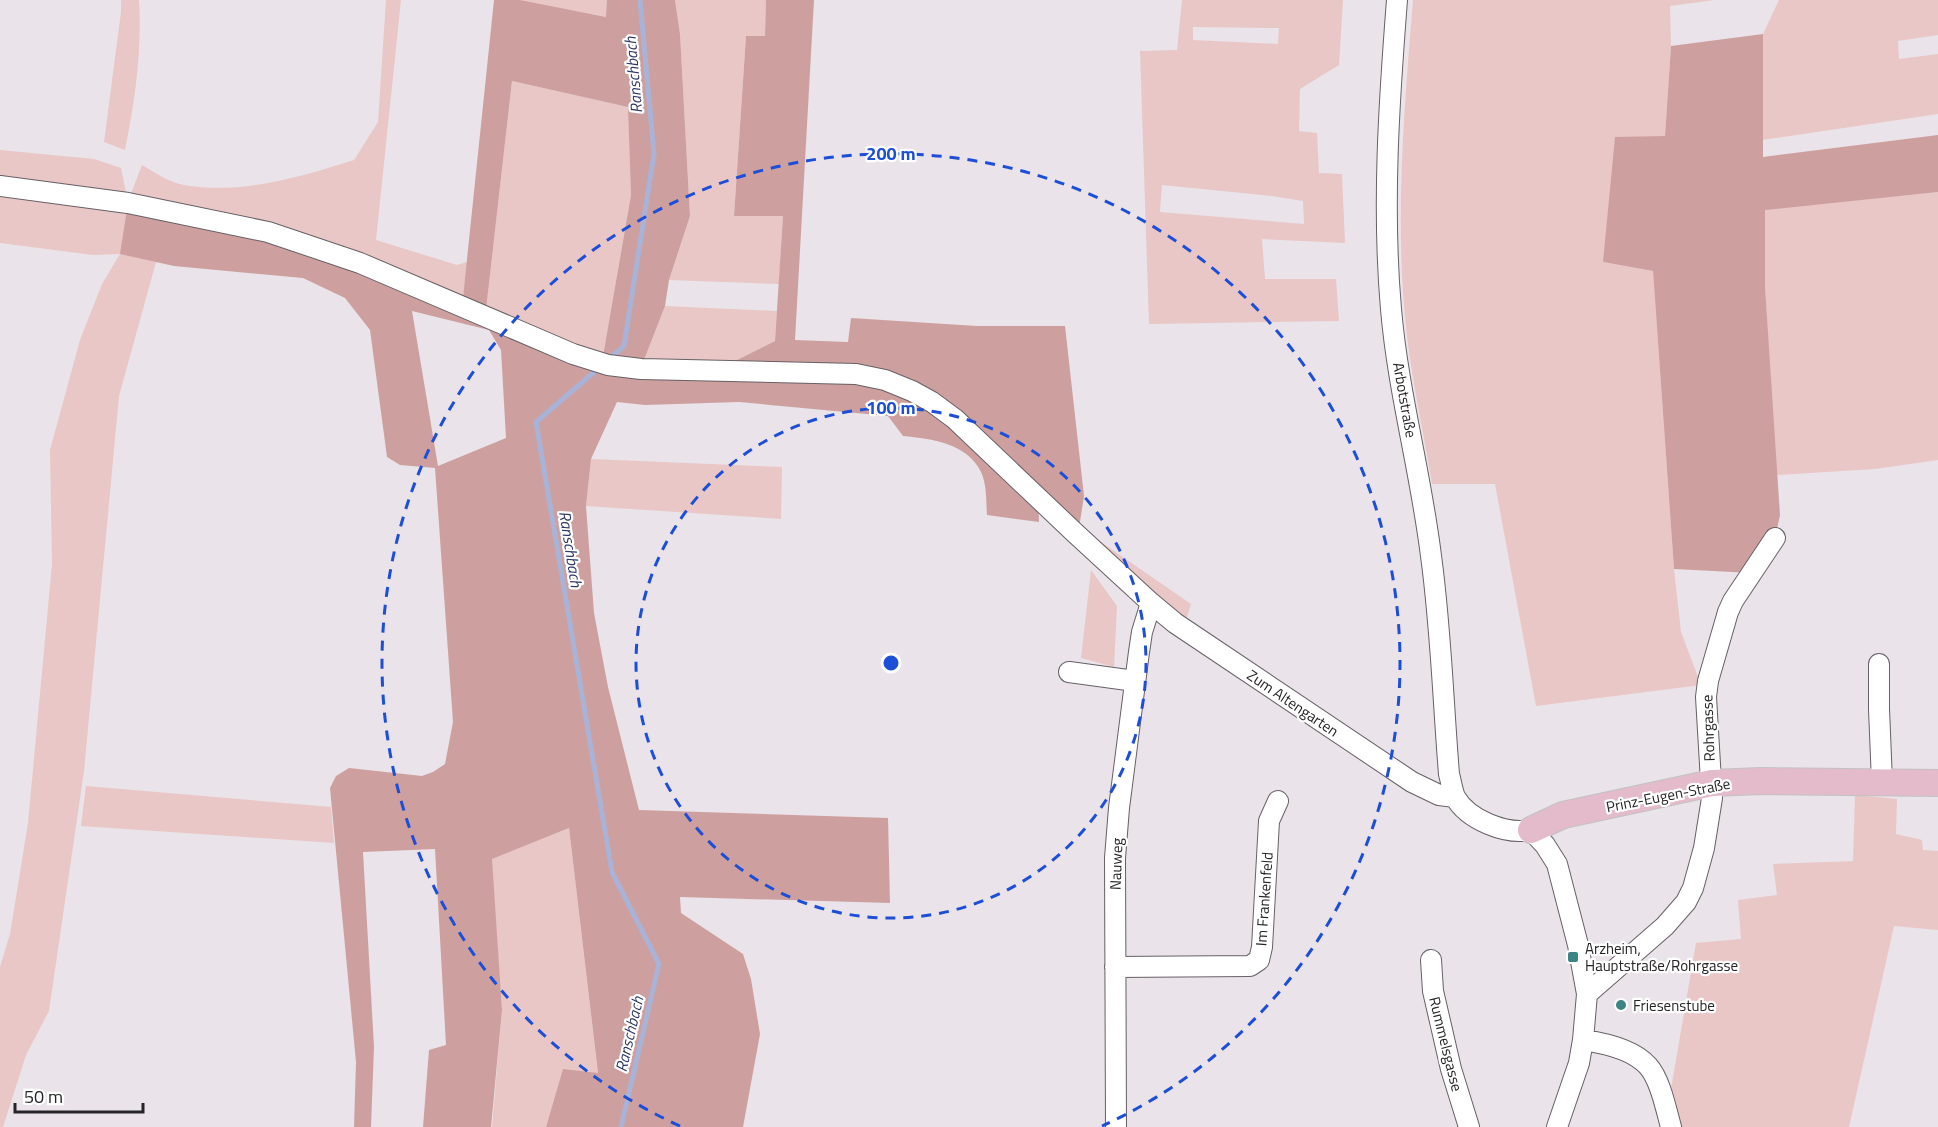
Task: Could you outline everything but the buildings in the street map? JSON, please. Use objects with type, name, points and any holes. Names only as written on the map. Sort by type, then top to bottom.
[{"type":"main road","name":"Prinz-Eugen-Straße","points":[[1531,830],[1563,815],[1712,783],[1761,780],[1938,783]]},
{"type":"street","name":"Arbotstraße","points":[[1397,0],[1388,180],[1388,266],[1391,310],[1432,557],[1449,774],[1455,797]]},
{"type":"street","name":"Zum Altengarten","points":[[0,186],[128,203],[236,224],[297,240],[394,277],[551,346],[603,363],[651,369],[856,374],[885,380],[932,402],[956,419],[1075,533],[1175,622],[1424,790],[1455,797],[1467,810],[1494,825],[1516,832],[1531,830]]},
{"type":"street","name":"Rohrgasse","points":[[1587,994],[1665,926],[1686,902],[1693,888],[1704,848],[1713,798],[1706,714],[1708,681],[1733,601],[1775,538]]},
{"type":"street","name":"Nauweg","points":[[1116,1127],[1115,858],[1135,681],[1142,632],[1151,603]]},
{"type":"street","points":[[1880,664],[1882,782]]},
{"type":"street","points":[[1069,672],[1135,681]]},
{"type":"street","name":"Im Frankenfeld","points":[[1115,967],[1250,966],[1259,960],[1262,947],[1269,821],[1278,801]]},
{"type":"street","points":[[1531,830],[1548,849],[1557,864],[1578,945],[1587,994],[1583,1040],[1573,1084],[1557,1127]]},
{"type":"street","name":"Rummelsgasse","points":[[1431,960],[1433,991],[1451,1069],[1469,1127]]},
{"type":"street","points":[[1583,1040],[1615,1048],[1644,1062],[1650,1068],[1658,1087],[1671,1127]]},
{"type":"shaded area","points":[[121,0],[139,0],[140,19],[137,75],[125,150],[104,142]]},
{"type":"shaded area","points":[[386,0],[401,0],[376,240],[457,265],[467,262],[462,307],[394,277],[121,253],[156,262],[119,396],[84,771],[49,1011],[26,1055],[3,1127],[0,1127],[0,967],[10,934],[28,823],[52,564],[50,450],[80,340],[102,284],[120,254],[93,255],[0,243],[0,150],[94,159],[121,168],[128,202],[142,165],[179,184],[227,188],[270,183],[354,160],[378,122]]},
{"type":"shaded area","points":[[494,0],[520,0],[606,17],[607,0],[675,0],[680,34],[690,216],[669,280],[665,306],[644,360],[729,364],[775,341],[783,216],[734,216],[746,36],[765,36],[766,0],[814,0],[795,340],[848,342],[851,318],[977,326],[1065,326],[1084,496],[1079,528],[1038,499],[1039,522],[987,515],[984,482],[975,462],[948,444],[903,436],[888,416],[739,402],[645,405],[617,402],[591,459],[586,506],[594,613],[608,687],[639,810],[888,818],[890,903],[680,897],[681,913],[743,954],[751,979],[760,1034],[743,1127],[546,1127],[563,1069],[598,1073],[569,828],[492,859],[502,1010],[491,1127],[423,1127],[429,1050],[446,1045],[435,849],[363,852],[374,1047],[371,1127],[354,1127],[356,1062],[330,788],[336,776],[349,768],[422,776],[445,764],[453,722],[435,468],[400,465],[387,457],[370,330],[345,298],[303,278],[174,266],[120,254],[128,203],[236,224],[462,307]],"holes":[[[512,81],[628,107],[631,195],[603,356],[486,310]],[[412,311],[489,330],[501,350],[506,438],[438,466]]]},
{"type":"shaded area","points":[[520,0],[607,0],[607,17],[520,1]]},
{"type":"shaded area","points":[[675,0],[766,0],[765,37],[746,36],[734,216],[783,216],[779,284],[669,280],[690,216],[680,34]]},
{"type":"shaded area","points":[[1182,0],[1343,0],[1339,65],[1300,89],[1299,131],[1317,133],[1319,173],[1342,174],[1345,243],[1262,239],[1265,279],[1336,279],[1339,321],[1149,324],[1140,51],[1177,50]],"holes":[[[1193,27],[1279,28],[1278,44],[1193,40]],[[1162,185],[1303,201],[1304,224],[1160,212]]]},
{"type":"shaded area","points":[[1413,0],[1714,0],[1670,6],[1671,46],[1665,136],[1603,262],[1653,271],[1674,569],[1681,632],[1701,685],[1536,706],[1495,484],[1432,484],[1409,355],[1401,252],[1404,126]]},
{"type":"shaded area","points":[[1779,0],[1938,0],[1938,35],[1898,41],[1899,59],[1938,54],[1938,114],[1762,140],[1763,34]]},
{"type":"shaded area","points":[[1763,34],[1763,157],[1938,135],[1938,192],[1765,210],[1765,287],[1780,515],[1775,538],[1752,573],[1674,569],[1653,271],[1603,262],[1615,137],[1665,136],[1671,46]]},
{"type":"shaded area","points":[[512,81],[629,107],[631,195],[603,356],[486,310]]},
{"type":"shaded area","points":[[1938,192],[1938,460],[1875,469],[1776,475],[1765,287],[1764,209]]},
{"type":"shaded area","points":[[665,306],[777,311],[775,341],[729,364],[644,360]]},
{"type":"shaded area","points":[[591,459],[782,467],[781,519],[586,506]]},
{"type":"shaded area","points":[[1091,540],[1101,542],[1191,604],[1186,620]]},
{"type":"shaded area","points":[[1091,570],[1117,606],[1114,667],[1081,658]]},
{"type":"shaded area","points":[[86,786],[331,807],[334,843],[81,826]]},
{"type":"shaded area","points":[[1855,795],[1897,799],[1896,834],[1922,840],[1923,850],[1938,851],[1938,930],[1894,926],[1849,1127],[1682,1127],[1670,1095],[1696,943],[1741,939],[1738,900],[1777,895],[1773,864],[1853,861]]},
{"type":"shaded area","points":[[569,828],[598,1074],[563,1070],[546,1127],[492,1127],[502,1010],[491,859]]},
{"type":"waterway","name":"Ranschbach","points":[[609,359],[624,346],[654,154],[640,0]]},
{"type":"waterway","name":"Ranschbach","points":[[600,367],[536,422],[612,872],[659,964],[621,1127]]},
{"type":"place","name":"Arzheim, Hauptstraße/Rohrgasse","points":[[1573,957]]},
{"type":"place","name":"Friesenstube","points":[[1621,1005]]}]
